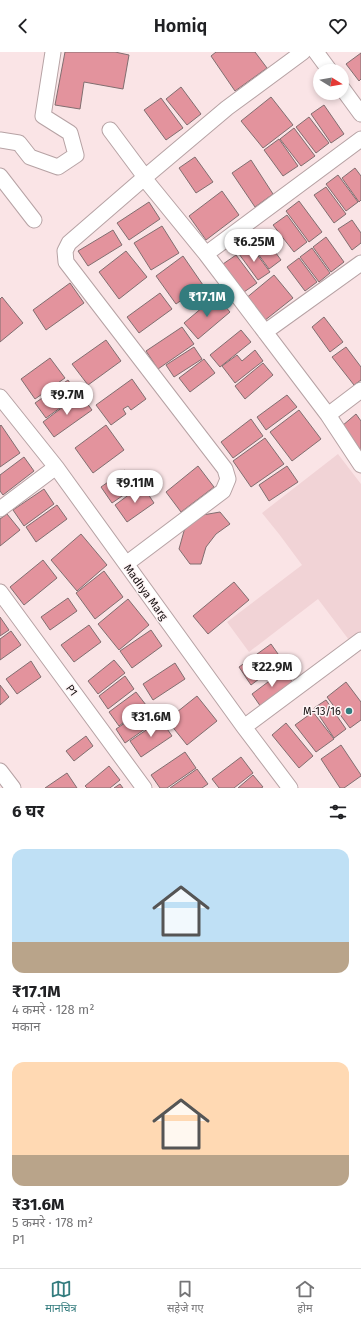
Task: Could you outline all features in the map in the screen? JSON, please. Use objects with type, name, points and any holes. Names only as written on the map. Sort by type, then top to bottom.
[{"type":"street","points":[[0,140],[19,143],[30,157],[58,167],[76,155],[70,133],[44,116],[53,52]]},
{"type":"street","points":[[126,564],[224,491],[228,479],[225,469],[66,262],[65,252],[70,243],[227,108],[303,52]]},
{"type":"street","points":[[316,52],[325,64]]},
{"type":"street","points":[[349,98],[361,114]]},
{"type":"street","points":[[110,130],[144,178],[206,254],[328,415],[361,465]]},
{"type":"street","points":[[206,254],[361,139]]},
{"type":"street","points":[[0,176],[34,220]]},
{"type":"street","points":[[265,332],[361,263]]},
{"type":"street","points":[[328,415],[361,390]]},
{"type":"street","name":"Madhya Marg","points":[[0,397],[56,467],[244,728],[290,788]]},
{"type":"street","points":[[0,510],[56,467]]},
{"type":"street","name":"P1","points":[[0,592],[144,788]]},
{"type":"street","points":[[244,728],[361,640]]},
{"type":"street","points":[[0,771],[13,788]]},
{"type":"shaded area","points":[[338,454],[361,484],[361,631],[349,640],[318,599],[249,652],[227,622],[302,565],[262,513]]},
{"type":"building","points":[[65,52],[115,52],[129,55],[123,89],[84,82],[80,109],[55,105]]},
{"type":"building","points":[[216,52],[255,52],[267,68],[235,91],[211,56]]},
{"type":"building","points":[[361,53],[361,79],[359,81],[349,68],[349,64],[346,64]]},
{"type":"building","points":[[181,87],[201,114],[187,125],[166,99]]},
{"type":"building","points":[[271,97],[293,125],[263,148],[241,121]]},
{"type":"building","points":[[161,98],[183,128],[166,140],[144,110]]},
{"type":"building","points":[[324,105],[344,134],[331,143],[311,114]]},
{"type":"building","points":[[309,117],[329,143],[316,153],[296,127]]},
{"type":"building","points":[[294,128],[315,156],[301,166],[280,139]]},
{"type":"building","points":[[279,139],[298,166],[283,176],[264,150]]},
{"type":"building","points":[[195,157],[213,182],[196,193],[179,168]]},
{"type":"building","points":[[251,160],[273,194],[255,207],[232,173]]},
{"type":"building","points":[[355,168],[361,176],[361,200],[359,202],[342,178]]},
{"type":"building","points":[[338,175],[358,202],[346,211],[326,184]]},
{"type":"building","points":[[326,187],[346,214],[334,223],[314,195]]},
{"type":"building","points":[[222,191],[239,215],[206,240],[189,216]]},
{"type":"building","points":[[299,201],[322,232],[309,242],[286,211]]},
{"type":"building","points":[[149,202],[160,219],[129,240],[117,223]]},
{"type":"building","points":[[287,215],[307,242],[294,252],[273,225]]},
{"type":"building","points":[[352,220],[361,233],[361,243],[352,250],[338,229]]},
{"type":"building","points":[[162,226],[179,253],[151,270],[134,243]]},
{"type":"building","points":[[113,230],[122,245],[88,266],[78,251]]},
{"type":"building","points":[[262,234],[281,260],[269,269],[250,243]]},
{"type":"building","points":[[326,237],[344,262],[331,272],[313,247]]},
{"type":"building","points":[[250,245],[270,272],[258,280],[239,254]]},
{"type":"building","points":[[312,248],[330,273],[319,282],[300,257]]},
{"type":"building","points":[[126,251],[147,277],[119,299],[99,272]]},
{"type":"building","points":[[236,255],[257,283],[244,292],[223,264]]},
{"type":"building","points":[[183,256],[203,285],[176,304],[156,276]]},
{"type":"building","points":[[299,258],[317,282],[305,291],[287,267]]},
{"type":"building","points":[[274,275],[293,298],[264,321],[245,299]]},
{"type":"building","points":[[70,283],[84,303],[46,330],[33,310]]},
{"type":"building","points":[[160,293],[172,309],[139,333],[127,317]]},
{"type":"building","points":[[216,296],[230,312],[198,339],[184,323]]},
{"type":"building","points":[[2,297],[23,323],[0,342],[0,299]]},
{"type":"building","points":[[324,317],[343,342],[330,352],[312,327]]},
{"type":"building","points":[[182,327],[194,344],[158,369],[146,351]]},
{"type":"building","points":[[241,330],[251,342],[220,367],[210,355]]},
{"type":"building","points":[[106,340],[121,361],[88,385],[72,364]]},
{"type":"building","points":[[194,347],[202,359],[174,377],[166,365]]},
{"type":"building","points":[[346,347],[361,367],[361,380],[354,385],[332,357]]},
{"type":"building","points":[[255,350],[263,361],[235,383],[222,366],[237,355],[242,361]]},
{"type":"building","points":[[50,358],[65,378],[35,399],[21,379]]},
{"type":"building","points":[[204,359],[215,373],[190,392],[179,378]]},
{"type":"building","points":[[263,363],[273,375],[245,399],[235,386]]},
{"type":"building","points":[[132,379],[146,399],[131,410],[128,406],[123,409],[126,414],[111,425],[96,405]]},
{"type":"building","points":[[68,380],[78,395],[46,418],[35,403]]},
{"type":"building","points":[[80,394],[92,410],[54,437],[43,422]]},
{"type":"building","points":[[287,395],[297,407],[266,430],[257,417]]},
{"type":"building","points":[[299,410],[321,439],[292,461],[270,432]]},
{"type":"building","points":[[356,414],[361,421],[361,451],[342,426]]},
{"type":"building","points":[[251,419],[263,436],[233,458],[221,442]]},
{"type":"building","points":[[1,425],[20,453],[0,467],[0,426]]},
{"type":"building","points":[[106,425],[124,450],[93,473],[75,448]]},
{"type":"building","points":[[265,438],[284,464],[251,487],[233,461]]},
{"type":"building","points":[[24,457],[34,471],[3,495],[0,491],[0,475]]},
{"type":"building","points":[[198,466],[214,487],[181,512],[166,492]]},
{"type":"building","points":[[287,466],[298,482],[269,501],[259,485]]},
{"type":"building","points":[[125,470],[133,481],[138,478],[141,483],[112,503],[101,487]]},
{"type":"building","points":[[142,485],[154,503],[127,522],[115,505]]},
{"type":"building","points":[[44,489],[54,504],[24,526],[13,510]]},
{"type":"building","points":[[57,505],[67,519],[36,542],[26,527]]},
{"type":"building","points":[[220,512],[230,524],[216,534],[206,547],[201,564],[190,564],[179,549],[184,531],[197,516]]},
{"type":"building","points":[[7,514],[20,530],[0,546],[0,519]]},
{"type":"building","points":[[81,534],[107,565],[77,591],[51,560]]},
{"type":"building","points":[[43,560],[57,578],[24,605],[10,587]]},
{"type":"building","points":[[104,571],[123,597],[95,619],[76,593]]},
{"type":"building","points":[[234,582],[249,600],[208,634],[193,616]]},
{"type":"building","points":[[68,598],[77,611],[50,630],[41,617]]},
{"type":"building","points":[[128,599],[149,625],[119,650],[98,624]]},
{"type":"building","points":[[0,617],[9,630],[0,636]]},
{"type":"building","points":[[89,625],[101,642],[74,662],[61,645]]},
{"type":"building","points":[[151,630],[162,646],[132,668],[120,651]]},
{"type":"building","points":[[11,631],[21,645],[0,660],[0,639]]},
{"type":"building","points":[[271,644],[283,661],[251,685],[239,667]]},
{"type":"building","points":[[114,660],[125,673],[98,694],[88,681]]},
{"type":"building","points":[[31,661],[41,677],[17,694],[6,679]]},
{"type":"building","points":[[175,663],[185,679],[153,700],[143,684]]},
{"type":"building","points":[[284,670],[293,683],[261,707],[252,694]]},
{"type":"building","points":[[125,676],[134,689],[108,709],[99,696]]},
{"type":"building","name":"M-13/16","points":[[346,682],[361,702],[361,720],[350,728],[327,697]]},
{"type":"building","points":[[0,685],[9,697],[0,705]]},
{"type":"building","points":[[136,692],[146,705],[119,726],[109,712]]},
{"type":"building","points":[[197,696],[217,721],[187,745],[167,720]]},
{"type":"building","points":[[326,700],[346,729],[334,738],[314,708]]},
{"type":"building","points":[[150,706],[159,719],[125,743],[116,729]]},
{"type":"building","points":[[313,712],[334,739],[316,752],[295,725]]},
{"type":"building","points":[[161,720],[172,736],[141,757],[130,741]]},
{"type":"building","points":[[286,723],[313,756],[299,768],[272,735]]},
{"type":"building","points":[[86,736],[93,746],[74,761],[66,751]]},
{"type":"building","points":[[341,745],[361,775],[344,788],[340,788],[321,759]]},
{"type":"building","points":[[185,752],[196,768],[167,788],[160,788],[151,775]]},
{"type":"building","points":[[241,757],[253,773],[234,788],[219,788],[212,779]]},
{"type":"building","points":[[109,766],[120,780],[110,788],[87,788],[85,786]]},
{"type":"building","points":[[197,769],[208,784],[202,788],[170,788]]},
{"type":"building","points":[[67,773],[77,788],[45,788]]},
{"type":"building","points":[[253,775],[263,787],[238,788]]},
{"type":"building","points":[[120,784],[123,788],[114,788]]},
{"type":"place","name":"M-13/16","points":[[349,711]]}]
